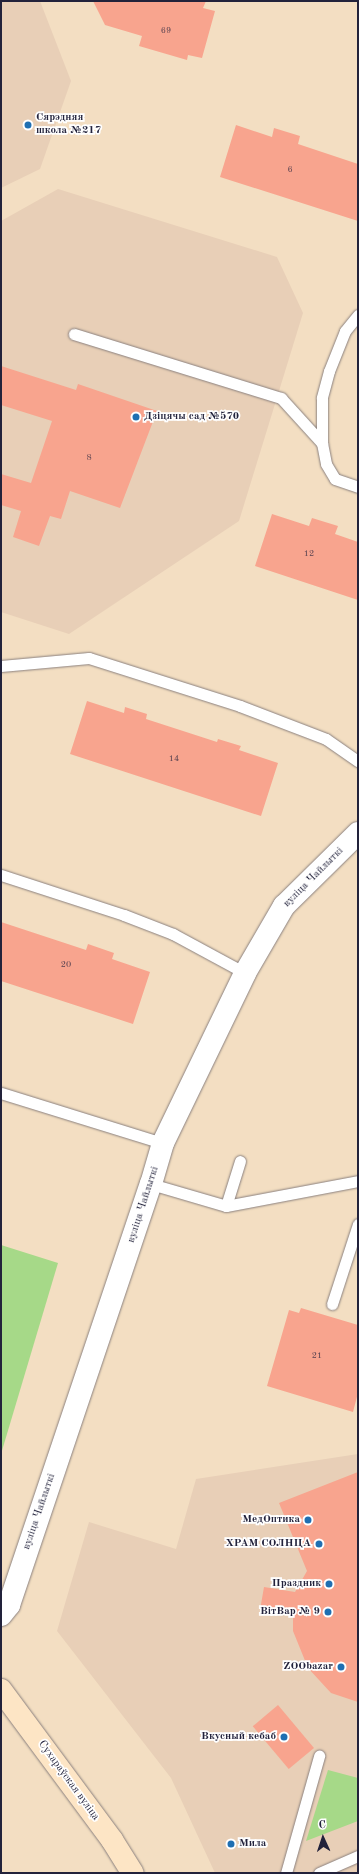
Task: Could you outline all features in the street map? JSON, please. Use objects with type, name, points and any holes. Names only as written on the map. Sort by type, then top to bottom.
[{"type":"main road","name":"Сухараўская вуліца","points":[[1,1690],[112,1840],[133,1873]]},
{"type":"street","name":"вуліца Чайлыткі","points":[[1,1615],[9,1605],[151,1184],[163,1143],[244,973],[284,906],[358,833]]},
{"type":"lane","points":[[358,315],[345,331],[329,371],[322,398],[322,443],[326,464],[335,479],[358,487]]},
{"type":"lane","points":[[74,334],[281,398],[322,443]]},
{"type":"lane","points":[[1,666],[89,658],[254,711],[326,739],[358,761]]},
{"type":"lane","points":[[1,875],[124,915],[173,934],[244,973]]},
{"type":"lane","points":[[1,1093],[163,1143]]},
{"type":"lane","points":[[226,1206],[240,1161]]},
{"type":"lane","points":[[151,1184],[226,1206],[358,1181]]},
{"type":"lane","points":[[332,1304],[358,1224]]},
{"type":"lane","points":[[286,1873],[318,1756]]},
{"type":"lane","points":[[319,1873],[358,1856]]},
{"type":"shaded area","name":"Сярэдняя школа №217","points":[[1,1],[40,1],[71,81],[40,169],[1,188]]},
{"type":"shaded area","name":"Дзіцячы сад №570","points":[[58,189],[277,257],[303,313],[239,521],[69,634],[1,612],[1,221]]},
{"type":"shaded area","points":[[358,1454],[358,1873],[215,1873],[171,1778],[57,1631],[89,1522],[176,1549],[196,1479]]},
{"type":"green space","points":[[1,1245],[58,1263],[1,1454]]},
{"type":"green space","points":[[328,1770],[358,1778],[358,1821],[306,1841]]},
{"type":"building","points":[[93,1],[206,1],[203,8],[215,11],[202,58],[188,55],[187,60],[139,46],[142,36],[105,25]]},
{"type":"building","points":[[236,125],[272,137],[274,128],[300,136],[298,144],[358,164],[358,221],[220,177]]},
{"type":"building","points":[[1,366],[76,390],[78,384],[157,411],[120,508],[70,491],[61,519],[50,516],[39,546],[13,537],[21,511],[1,505],[1,474],[31,483],[52,421],[1,405]]},
{"type":"building","points":[[272,514],[309,526],[312,518],[338,526],[335,534],[358,542],[358,600],[255,566]]},
{"type":"building","points":[[87,701],[124,713],[125,707],[147,714],[146,719],[217,742],[218,739],[241,746],[239,750],[278,763],[261,816],[70,754]]},
{"type":"building","points":[[1,922],[86,950],[88,944],[114,953],[112,959],[150,972],[133,1024],[1,981]]},
{"type":"building","points":[[301,1308],[358,1325],[358,1393],[353,1412],[267,1386],[289,1310],[299,1313]]},
{"type":"building","name":"Праздник","points":[[358,1472],[358,1702],[331,1693],[308,1668],[293,1631],[293,1616],[260,1610],[264,1587],[295,1592],[307,1571],[279,1503]]},
{"type":"building","name":"Вкусный кебаб","points":[[278,1705],[314,1748],[289,1769],[253,1726]]},
{"type":"place","name":"Сярэдняя школа №217","points":[[28,125]]},
{"type":"place","name":"Дзіцячы сад №570","points":[[136,417]]},
{"type":"place","name":"МедОптика","points":[[308,1520]]},
{"type":"place","name":"ХРАМ СОЛНЦА","points":[[319,1544]]},
{"type":"place","name":"Праздник","points":[[329,1584]]},
{"type":"place","name":"ВітВар № 9","points":[[328,1612]]},
{"type":"place","name":"ZOObazar","points":[[341,1667]]},
{"type":"place","name":"Вкусный кебаб","points":[[284,1737]]},
{"type":"place","name":"Мила","points":[[231,1844]]}]
